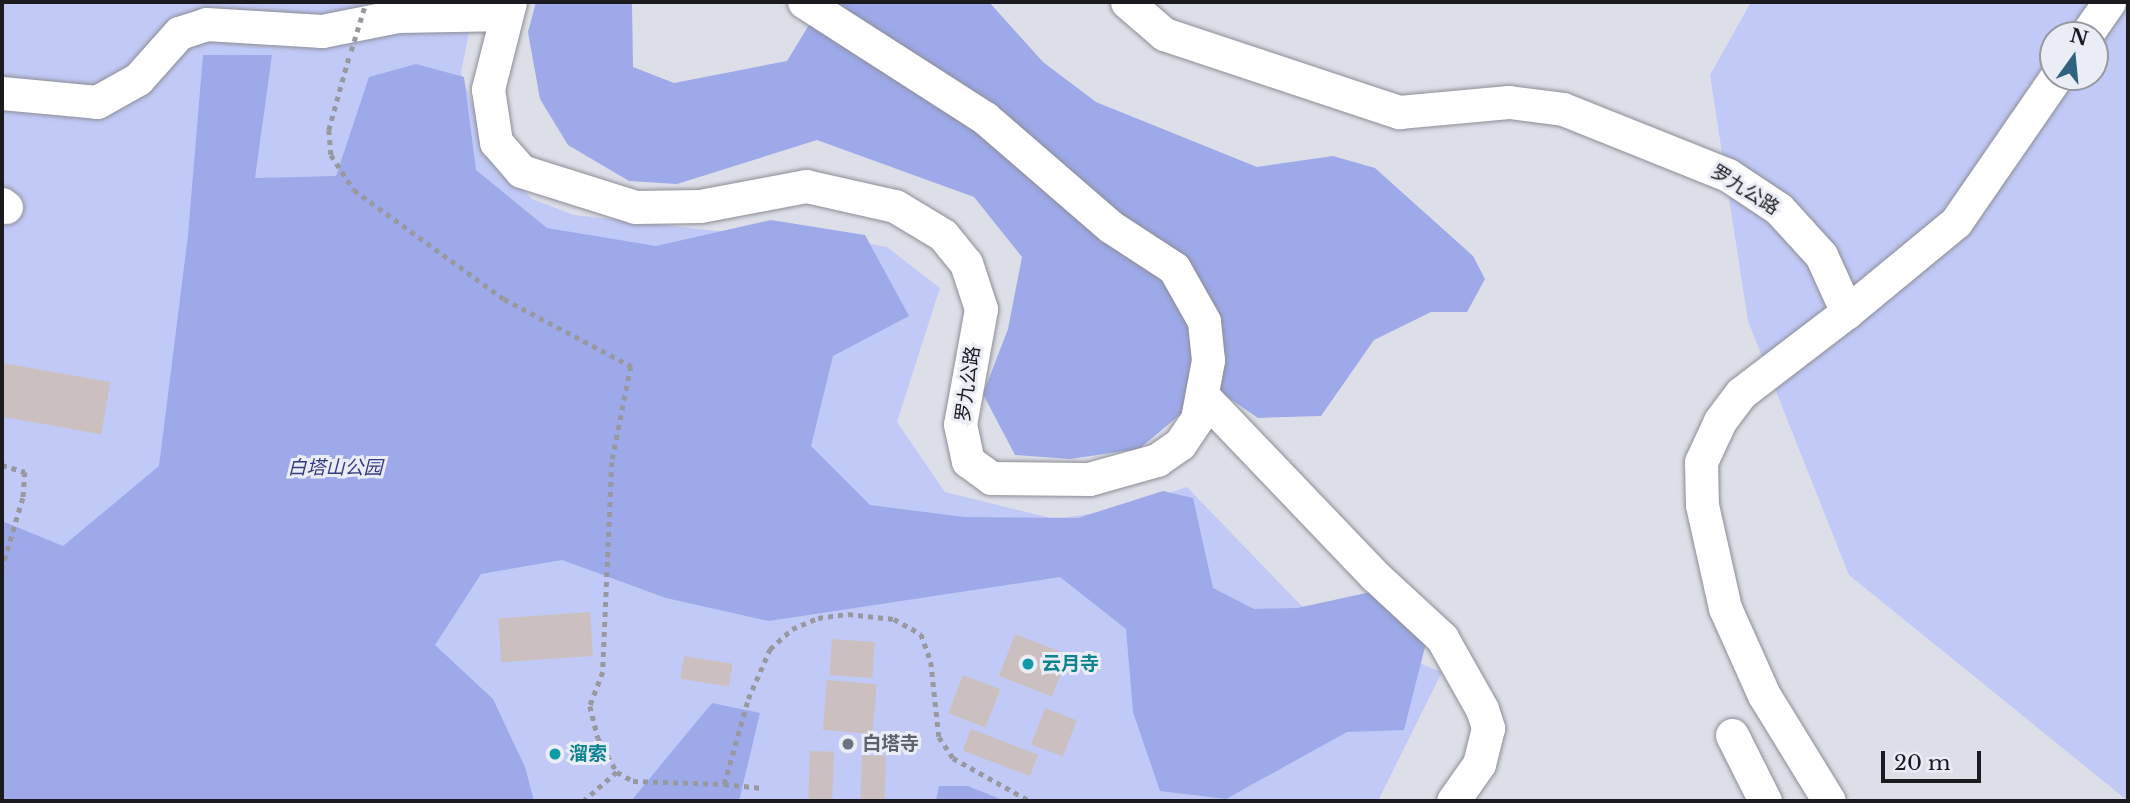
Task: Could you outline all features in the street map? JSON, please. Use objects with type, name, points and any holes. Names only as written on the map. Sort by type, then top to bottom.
[{"type":"street","name":"罗九公路","points":[[508,8],[488,89],[496,142],[521,171],[635,206],[700,206],[806,186],[895,206],[943,235],[966,264],[981,309],[960,424],[968,461],[991,478],[1089,479],[1157,460],[1180,444],[1197,419],[1208,360],[1204,321],[1174,268],[1111,227],[985,118],[804,2]]},
{"type":"street","name":"罗九公路","points":[[1127,2],[1164,34],[1399,112],[1509,102],[1563,110],[1704,165],[1779,209],[1821,255],[1847,312]]},
{"type":"street","points":[[2096,21],[2109,2]]},
{"type":"street","points":[[2,93],[97,102],[138,79],[179,33],[206,24],[322,31],[398,16],[508,8]]},
{"type":"street","points":[[1829,801],[1764,695],[1725,608],[1702,505],[1701,461],[1720,421],[1741,393],[1847,312],[1956,222],[2046,91]]},
{"type":"street","points":[[1202,395],[1374,575],[1442,638],[1482,709],[1488,729],[1479,764],[1453,801]]},
{"type":"street","points":[[1732,735],[1765,801]]},
{"type":"path","points":[[366,2],[329,130],[331,155],[354,190],[504,299],[631,366],[612,462],[603,671],[590,706],[598,738],[617,772],[633,781],[760,788]]},
{"type":"path","points":[[2,465],[25,472],[23,498],[2,569]]},
{"type":"path","points":[[724,784],[748,699],[770,649],[792,629],[818,618],[848,614],[894,619],[921,634],[931,662],[939,737],[953,758],[1030,801]]},
{"type":"path","points":[[584,801],[617,772]]},
{"type":"green space","name":"白塔山公园","points":[[2,2],[475,2],[461,73],[492,159],[532,199],[574,215],[718,231],[800,231],[887,247],[940,288],[897,422],[945,492],[1055,519],[1116,510],[1187,487],[1319,624],[1442,672],[1378,801],[2,801]]},
{"type":"green space","points":[[536,2],[632,2],[633,67],[674,83],[787,61],[823,2],[989,2],[1043,62],[1096,102],[1257,167],[1333,156],[1375,168],[1473,256],[1485,279],[1467,312],[1431,312],[1374,340],[1321,416],[1258,418],[1213,387],[1139,449],[1070,459],[1015,455],[983,394],[1008,329],[1022,257],[974,197],[817,140],[677,184],[629,181],[568,145],[540,99],[528,32]]},
{"type":"green space","points":[[1751,2],[2128,2],[2128,801],[1849,575],[1748,321],[1710,75]]},
{"type":"green space","name":"白塔山公园","points":[[203,55],[272,55],[255,178],[336,176],[369,77],[416,64],[464,77],[476,170],[547,228],[656,246],[771,220],[865,235],[909,316],[833,356],[811,446],[870,505],[964,517],[1078,518],[1163,491],[1193,498],[1213,588],[1254,609],[1297,608],[1380,590],[1428,635],[1404,730],[1347,732],[1226,799],[1160,791],[1133,712],[1126,629],[1060,577],[769,621],[666,598],[562,560],[481,574],[435,645],[493,699],[525,767],[534,801],[2,801],[2,521],[63,546],[159,466],[188,235]]},
{"type":"green space","points":[[712,703],[760,713],[739,801],[631,801]]},
{"type":"green space","points":[[939,786],[968,786],[1005,801],[936,801]]},
{"type":"building","points":[[2,363],[110,382],[101,434],[2,417]]},
{"type":"building","points":[[590,612],[593,656],[501,662],[498,618]]},
{"type":"building","points":[[1015,634],[1068,654],[1052,696],[999,676]]},
{"type":"building","points":[[832,639],[875,642],[872,678],[829,675]]},
{"type":"building","points":[[684,656],[732,664],[729,686],[680,679]]},
{"type":"building","points":[[963,675],[1000,689],[986,728],[948,713]]},
{"type":"building","points":[[827,680],[877,684],[872,734],[823,730]]},
{"type":"building","points":[[1045,708],[1077,720],[1063,757],[1031,744]]},
{"type":"building","points":[[971,729],[1038,755],[1030,776],[963,750]]},
{"type":"building","points":[[810,751],[834,752],[832,801],[808,801]]},
{"type":"building","points":[[862,755],[886,756],[884,801],[860,801]]},
{"type":"place","name":"云月寺","points":[[1028,664]]},
{"type":"place","name":"白塔寺","points":[[848,744]]},
{"type":"place","name":"溜索","points":[[555,754]]}]
